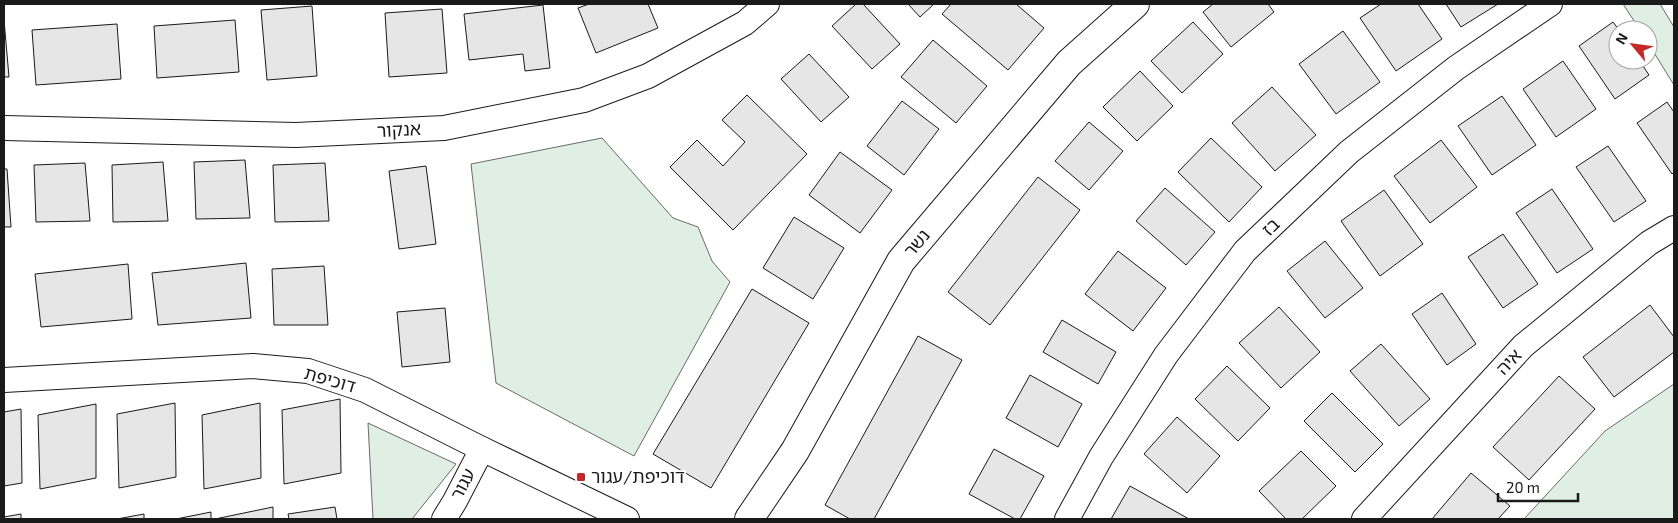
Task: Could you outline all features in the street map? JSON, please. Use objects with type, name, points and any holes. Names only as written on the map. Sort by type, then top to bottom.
[{"type":"street","name":"אנקור","points":[[4,128],[296,135],[444,128],[584,100],[648,76],[745,23],[767,4]]},
{"type":"street","name":"נשר","points":[[749,519],[795,450],[901,261],[1069,63],[1135,4]]},
{"type":"street","name":"בז","points":[[1067,519],[1101,457],[1166,355],[1245,251],[1349,152],[1456,68],[1550,4]]},
{"type":"street","name":"איה","points":[[1364,519],[1523,346],[1649,243],[1674,228]]},
{"type":"street","name":"דוכיפת","points":[[4,380],[253,366],[308,371],[365,390],[628,519]]},
{"type":"street","name":"עגור","points":[[444,519],[482,449]]},
{"type":"green space","points":[[1623,4],[1660,4],[1674,27],[1674,85],[1658,59],[1658,20],[1633,20]]},
{"type":"green space","points":[[602,138],[673,218],[698,227],[712,261],[730,282],[634,456],[496,383],[471,164]]},
{"type":"green space","points":[[1674,384],[1674,519],[1524,519],[1605,431]]},
{"type":"green space","points":[[368,423],[456,464],[412,519],[373,519]]},
{"type":"building","points":[[589,4],[648,4],[658,28],[596,53],[578,8]]},
{"type":"building","points":[[856,4],[863,4],[900,44],[872,69],[832,26]]},
{"type":"building","points":[[908,4],[934,4],[920,17]]},
{"type":"building","points":[[951,4],[1016,4],[1044,28],[1008,70],[942,14]]},
{"type":"building","points":[[1213,4],[1268,4],[1274,12],[1231,47],[1203,12]]},
{"type":"building","points":[[1381,4],[1418,4],[1442,39],[1396,71],[1360,18]]},
{"type":"building","points":[[1446,4],[1498,4],[1461,27]]},
{"type":"building","points":[[543,5],[550,68],[525,71],[523,54],[469,60],[464,14]]},
{"type":"building","points":[[312,6],[317,76],[267,80],[261,10]]},
{"type":"building","points":[[442,9],[447,73],[389,77],[385,13]]},
{"type":"building","points":[[4,20],[9,77],[4,77]]},
{"type":"building","points":[[235,20],[239,72],[157,78],[154,26]]},
{"type":"building","points":[[1193,22],[1223,54],[1182,93],[1151,61]]},
{"type":"building","points":[[117,24],[121,79],[36,85],[32,30]]},
{"type":"building","points":[[1608,26],[1608,70],[1646,70],[1649,75],[1615,99],[1579,46]]},
{"type":"building","points":[[1343,31],[1380,82],[1336,114],[1299,64]]},
{"type":"building","points":[[933,40],[987,86],[956,123],[901,77]]},
{"type":"building","points":[[809,54],[849,97],[821,122],[781,79]]},
{"type":"building","points":[[1563,61],[1596,109],[1556,137],[1523,89]]},
{"type":"building","points":[[1140,71],[1173,106],[1137,141],[1103,107]]},
{"type":"building","points":[[1272,87],[1316,135],[1275,171],[1232,123]]},
{"type":"building","points":[[747,95],[807,154],[733,230],[670,167],[697,140],[723,166],[745,142],[722,120]]},
{"type":"building","points":[[1502,96],[1536,145],[1492,175],[1458,126]]},
{"type":"building","points":[[902,101],[939,129],[904,175],[867,146]]},
{"type":"building","points":[[1667,102],[1674,112],[1674,172],[1672,174],[1637,123]]},
{"type":"building","points":[[1089,122],[1123,151],[1089,190],[1055,161]]},
{"type":"building","points":[[1211,138],[1262,187],[1229,222],[1178,172]]},
{"type":"building","points":[[1441,140],[1477,187],[1430,223],[1394,176]]},
{"type":"building","points":[[1608,146],[1646,201],[1614,222],[1576,167]]},
{"type":"building","points":[[840,152],[892,190],[860,233],[809,195]]},
{"type":"building","points":[[245,160],[250,218],[196,219],[194,162]]},
{"type":"building","points":[[163,162],[168,221],[113,222],[112,165]]},
{"type":"building","points":[[85,163],[90,221],[36,222],[34,165]]},
{"type":"building","points":[[325,163],[329,221],[275,222],[273,165]]},
{"type":"building","points":[[426,166],[436,244],[399,249],[389,171]]},
{"type":"building","points":[[4,169],[7,169],[11,227],[4,227]]},
{"type":"building","points":[[1038,177],[1080,210],[990,325],[948,292]]},
{"type":"building","points":[[1165,188],[1215,232],[1186,265],[1136,221]]},
{"type":"building","points":[[1552,189],[1593,249],[1557,273],[1516,213]]},
{"type":"building","points":[[1384,190],[1423,244],[1380,276],[1341,221]]},
{"type":"building","points":[[794,217],[844,248],[813,299],[763,268]]},
{"type":"building","points":[[1503,234],[1538,284],[1503,308],[1468,257]]},
{"type":"building","points":[[1325,241],[1363,288],[1325,318],[1287,271]]},
{"type":"building","points":[[1118,251],[1166,288],[1133,331],[1085,294]]},
{"type":"building","points":[[246,263],[251,318],[158,325],[152,273]]},
{"type":"building","points":[[128,264],[132,319],[41,327],[35,274]]},
{"type":"building","points":[[324,266],[328,325],[274,325],[272,269]]},
{"type":"building","points":[[752,289],[809,323],[711,488],[653,454]]},
{"type":"building","points":[[1442,293],[1476,344],[1447,365],[1412,314]]},
{"type":"building","points":[[1650,305],[1674,337],[1674,352],[1614,397],[1583,357]]},
{"type":"building","points":[[1279,307],[1320,352],[1281,388],[1239,343]]},
{"type":"building","points":[[445,308],[450,362],[402,367],[397,312]]},
{"type":"building","points":[[1062,320],[1116,352],[1098,384],[1043,352]]},
{"type":"building","points":[[918,336],[962,360],[874,519],[850,519],[825,505]]},
{"type":"building","points":[[1381,344],[1430,399],[1399,426],[1350,371]]},
{"type":"building","points":[[1227,366],[1270,408],[1238,441],[1195,399]]},
{"type":"building","points":[[1030,375],[1082,404],[1058,447],[1006,418]]},
{"type":"building","points":[[1559,376],[1595,409],[1529,480],[1493,447]]},
{"type":"building","points":[[1332,393],[1383,444],[1355,472],[1304,421]]},
{"type":"building","points":[[340,399],[341,473],[284,484],[282,410]]},
{"type":"building","points":[[175,403],[176,477],[119,488],[117,414]]},
{"type":"building","points":[[260,403],[261,478],[204,489],[202,415]]},
{"type":"building","points":[[96,404],[96,478],[40,489],[38,415]]},
{"type":"building","points":[[21,409],[22,483],[4,486],[4,412]]},
{"type":"building","points":[[1177,417],[1220,456],[1187,493],[1144,454]]},
{"type":"building","points":[[994,449],[1044,476],[1020,519],[1015,519],[969,494]]},
{"type":"building","points":[[1301,451],[1336,486],[1302,519],[1286,519],[1259,491]]},
{"type":"building","points":[[1471,473],[1510,506],[1498,519],[1432,519]]},
{"type":"building","points":[[1130,486],[1189,519],[1111,519]]},
{"type":"building","points":[[273,507],[273,519],[215,519]]},
{"type":"building","points":[[335,507],[337,519],[289,519],[288,514]]},
{"type":"building","points":[[211,512],[211,519],[176,519]]},
{"type":"building","points":[[21,514],[21,519],[4,519],[4,517]]},
{"type":"building","points":[[144,514],[144,519],[117,519]]},
{"type":"place","name":"דוכיפת/עגור","points":[[581,477]]}]
